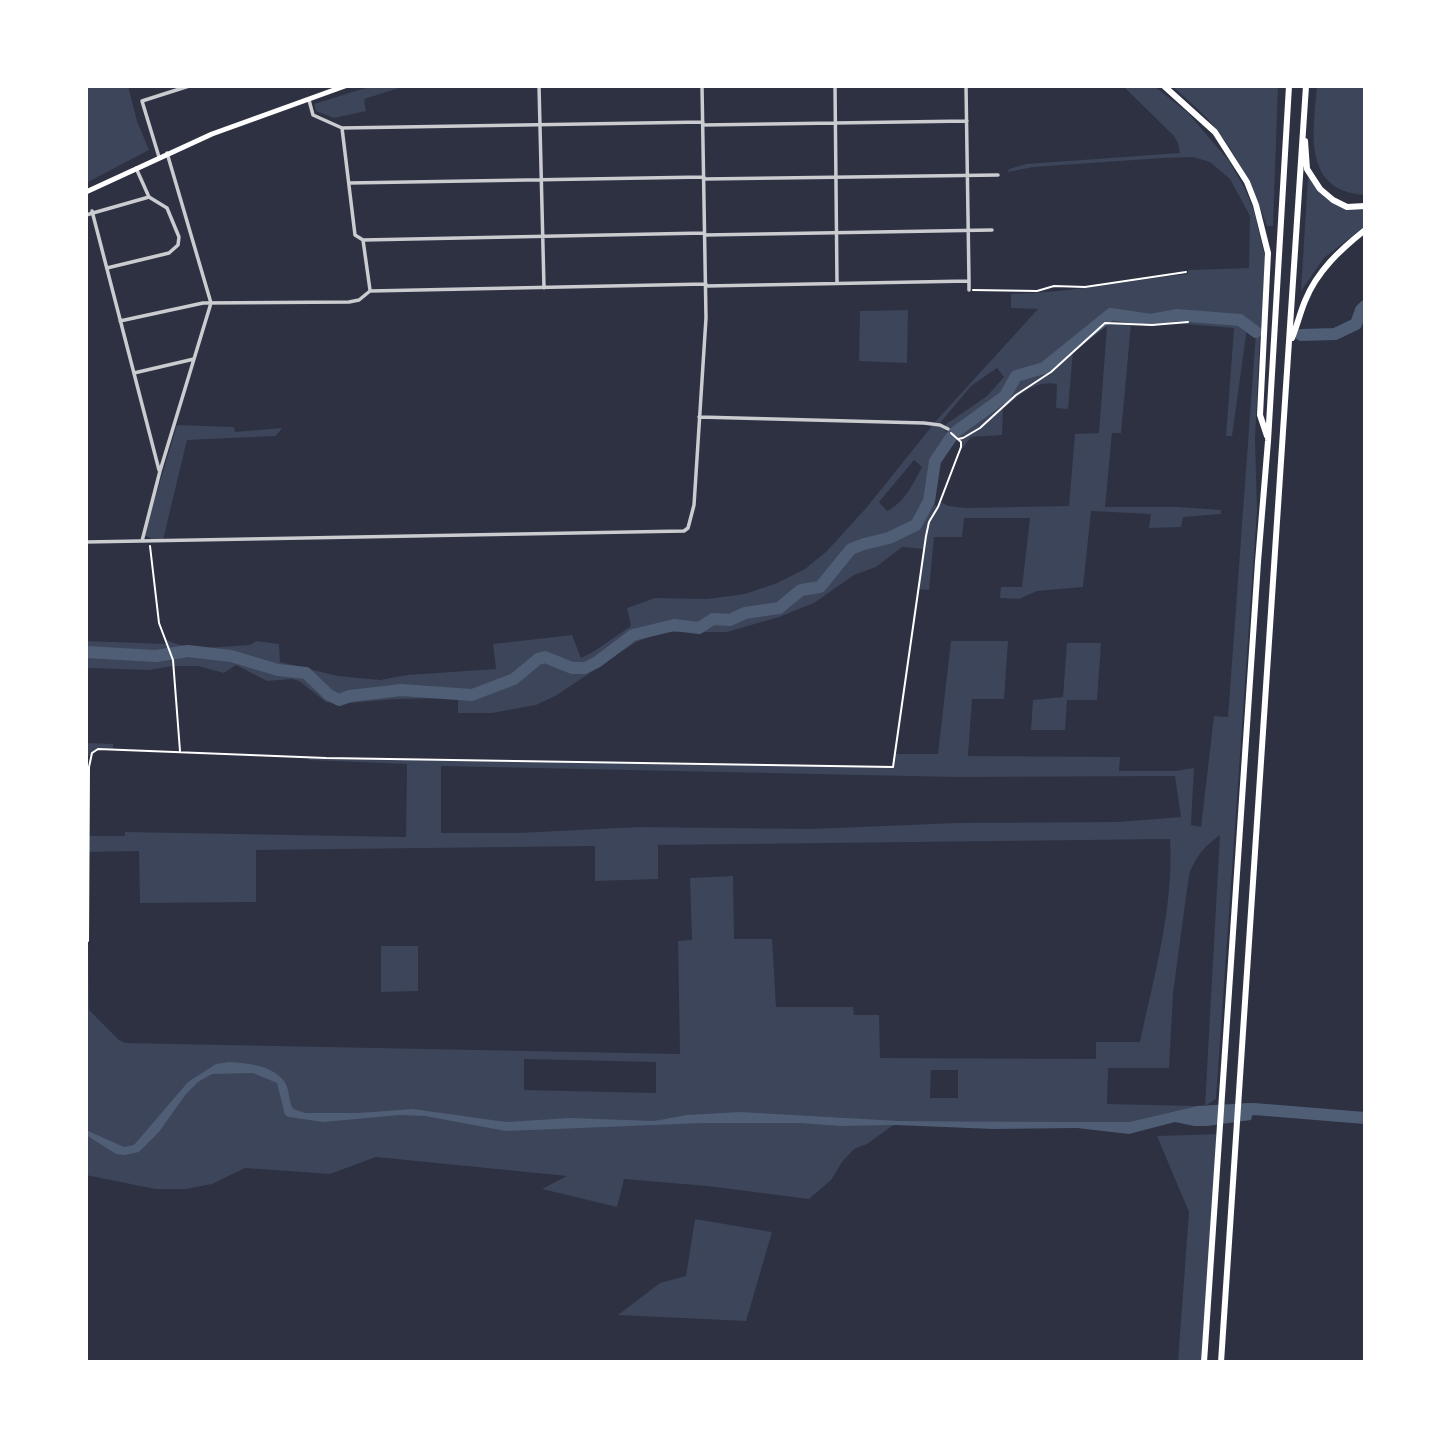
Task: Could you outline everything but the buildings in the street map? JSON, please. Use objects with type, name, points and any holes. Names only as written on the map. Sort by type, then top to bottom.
[{"type":"highway","points":[[1164,86],[1214,132],[1247,182],[1256,205],[1268,253],[1260,415],[1268,441]]},
{"type":"highway","points":[[1204,1362],[1268,441],[1289,86]]},
{"type":"highway","points":[[1221,1362],[1306,86]]},
{"type":"highway","points":[[1304,120],[1307,169],[1320,189],[1347,207],[1365,206]]},
{"type":"highway","points":[[1290,343],[1305,300],[1319,275],[1338,253],[1365,230]]},
{"type":"main road","points":[[86,192],[212,134],[345,86]]},
{"type":"street","points":[[159,157],[142,102],[189,86]]},
{"type":"street","points":[[539,86],[544,288]]},
{"type":"street","points":[[86,542],[684,531],[688,528],[694,505],[706,318],[702,86]]},
{"type":"street","points":[[835,86],[837,284]]},
{"type":"street","points":[[966,86],[969,290]]},
{"type":"street","points":[[309,100],[313,115],[342,128],[967,121]]},
{"type":"street","points":[[342,128],[355,234],[363,240],[542,235],[992,230]]},
{"type":"street","points":[[142,541],[160,471],[211,303],[167,153]]},
{"type":"street","points":[[107,268],[169,253],[177,245],[178,237],[167,208],[149,197],[136,168]]},
{"type":"street","points":[[349,183],[998,175]]},
{"type":"street","points":[[86,215],[92,211],[149,197]]},
{"type":"street","points":[[92,211],[160,471]]},
{"type":"street","points":[[178,237],[191,234]]},
{"type":"street","points":[[363,240],[370,291]]},
{"type":"street","points":[[120,321],[211,303],[349,302],[359,300],[370,291],[969,281]]},
{"type":"street","points":[[134,373],[194,359]]},
{"type":"street","points":[[699,417],[924,423],[948,429]]},
{"type":"path","points":[[969,290],[1037,291],[1054,286],[1085,287],[1186,272]]},
{"type":"path","points":[[957,439],[980,428],[1017,395],[1051,372],[1105,323],[1152,325],[1188,322]]},
{"type":"path","points":[[88,941],[89,768],[92,753],[105,749],[326,758],[893,768],[926,536],[929,522],[938,507],[960,451],[961,442],[948,429]]},
{"type":"path","points":[[149,542],[159,623],[173,660],[180,752]]},
{"type":"shaded area","points":[[86,86],[128,86],[137,121],[149,150],[86,183]]},
{"type":"shaded area","points":[[372,86],[406,86],[364,99],[366,111],[334,118],[316,111],[314,104]]},
{"type":"shaded area","points":[[1123,86],[1154,86],[1188,113],[1229,161],[1245,189],[1254,211],[1265,257],[1261,331],[1256,331],[1240,319],[1177,313],[1151,317],[1109,312],[1042,366],[1015,374],[1002,395],[953,433],[945,425],[987,396],[1004,377],[997,368],[971,386],[940,423],[935,422],[1038,309],[1011,308],[1011,294],[1078,289],[1188,274],[1188,270],[1249,268],[1250,216],[1230,179],[1210,162],[1193,157],[1163,158],[1033,167],[1008,172],[1009,169],[1026,164],[1180,153],[1174,136]]},
{"type":"shaded area","points":[[1172,86],[1278,86],[1273,226],[1267,226],[1244,172],[1221,135],[1203,114]]},
{"type":"shaded area","points":[[1317,86],[1365,86],[1365,195],[1345,191],[1330,183],[1321,171],[1314,140]]},
{"type":"shaded area","points":[[1308,177],[1326,198],[1338,206],[1365,209],[1365,226],[1324,258],[1301,291]]},
{"type":"shaded area","points":[[908,310],[907,363],[859,361],[860,311]]},
{"type":"shaded area","points":[[1110,317],[1152,321],[1176,317],[1239,322],[1247,328],[1232,436],[1226,436],[1234,328],[1185,324],[1131,324],[1121,433],[1112,433],[1105,507],[1178,507],[1221,510],[1221,514],[1183,517],[1181,527],[1149,528],[1151,514],[1091,511],[1083,587],[1037,591],[1019,599],[1000,598],[1001,587],[1022,587],[1030,518],[964,518],[962,537],[934,537],[929,590],[918,589],[924,549],[902,547],[876,567],[854,575],[814,603],[779,617],[727,632],[661,632],[636,642],[557,695],[536,705],[492,713],[458,713],[458,698],[396,699],[339,704],[326,702],[299,681],[267,681],[236,665],[224,673],[198,666],[149,670],[86,668],[86,641],[167,644],[165,639],[196,647],[250,645],[256,641],[279,644],[280,662],[338,676],[380,680],[407,675],[496,669],[493,644],[572,635],[581,658],[631,626],[627,608],[655,598],[707,599],[745,594],[777,583],[805,569],[827,551],[867,507],[932,426],[939,426],[952,436],[935,461],[929,501],[938,507],[940,502],[965,508],[1069,506],[1075,434],[1099,433],[1107,326],[1073,351],[1068,409],[1056,408],[1057,384],[1041,384],[1034,386],[1003,409],[1002,435],[971,437],[960,451],[961,442],[955,435],[1007,397],[1017,378],[1047,368]],"holes":[[[914,460],[922,467],[904,498],[887,511],[879,502]]]},
{"type":"shaded area","points":[[1256,333],[1260,333],[1255,439],[1257,511],[1216,1099],[1205,1106],[1220,835],[1201,852],[1189,875],[1173,993],[1169,1068],[1108,1068],[1107,1104],[1197,1106],[1129,1122],[899,1121],[867,1144],[854,1149],[831,1180],[809,1199],[624,1179],[617,1207],[542,1189],[567,1176],[376,1157],[330,1174],[245,1168],[212,1184],[186,1189],[155,1189],[86,1175],[86,934],[89,1010],[125,1043],[680,1054],[678,941],[692,940],[690,878],[733,876],[734,939],[772,939],[776,1007],[853,1007],[854,1015],[879,1015],[880,1058],[1096,1059],[1096,1042],[1140,1042],[1166,916],[1170,839],[658,845],[658,879],[595,881],[595,846],[256,850],[256,902],[140,903],[139,851],[86,852],[86,836],[125,836],[125,832],[406,837],[407,764],[309,760],[309,757],[893,767],[895,754],[938,754],[951,641],[1008,641],[1004,699],[972,699],[968,756],[1120,757],[1119,771],[1175,771],[1194,768],[1191,825],[1201,827],[1214,716],[1228,717]],"holes":[[[441,766],[956,777],[1175,776],[1181,817],[1118,822],[957,823],[811,829],[639,827],[518,833],[441,833]],[[524,1059],[656,1062],[656,1093],[524,1090]],[[931,1070],[958,1070],[958,1098],[930,1098]]]},
{"type":"shaded area","points":[[177,425],[234,427],[235,432],[282,428],[276,436],[187,440],[163,540],[154,540],[144,535]]},
{"type":"shaded area","points":[[1067,643],[1101,643],[1097,700],[1067,700],[1065,730],[1031,730],[1033,700],[1063,697]]},
{"type":"shaded area","points":[[86,743],[113,744],[113,749],[98,749],[91,756],[86,755]]},
{"type":"shaded area","points":[[381,946],[418,946],[418,991],[381,992]]},
{"type":"shaded area","points":[[216,1064],[251,1064],[273,1071],[286,1084],[293,1109],[305,1113],[413,1109],[506,1122],[570,1118],[654,1121],[687,1115],[740,1112],[899,1121],[1129,1122],[1197,1106],[1251,1103],[1254,1109],[1251,1120],[1207,1126],[1175,1122],[1129,1134],[1077,1128],[993,1129],[800,1123],[703,1123],[506,1131],[425,1116],[400,1115],[323,1122],[289,1117],[285,1115],[277,1083],[253,1073],[212,1074],[198,1082],[159,1132],[139,1152],[116,1154],[86,1135],[86,1130],[124,1147],[134,1145],[188,1082]]},
{"type":"shaded area","points":[[1220,1134],[1204,1362],[1178,1362],[1189,1212],[1157,1136]]},
{"type":"shaded area","points":[[695,1219],[772,1232],[746,1321],[618,1315],[660,1283],[686,1276]]},
{"type":"waterway","points":[[1301,335],[1335,334],[1356,324],[1365,306]]},
{"type":"waterway","points":[[86,652],[156,656],[188,651],[231,656],[278,670],[306,673],[329,695],[339,700],[350,696],[401,690],[472,695],[514,679],[538,659],[545,657],[572,668],[585,668],[633,635],[674,625],[699,628],[713,619],[730,620],[745,613],[779,608],[801,590],[820,587],[851,549],[889,538],[916,525],[929,501],[935,461],[954,433],[1005,396],[1016,376],[1044,368],[1111,314],[1151,320],[1177,315],[1240,320],[1256,332]]},
{"type":"waterway","points":[[1240,1110],[1365,1118]]}]
